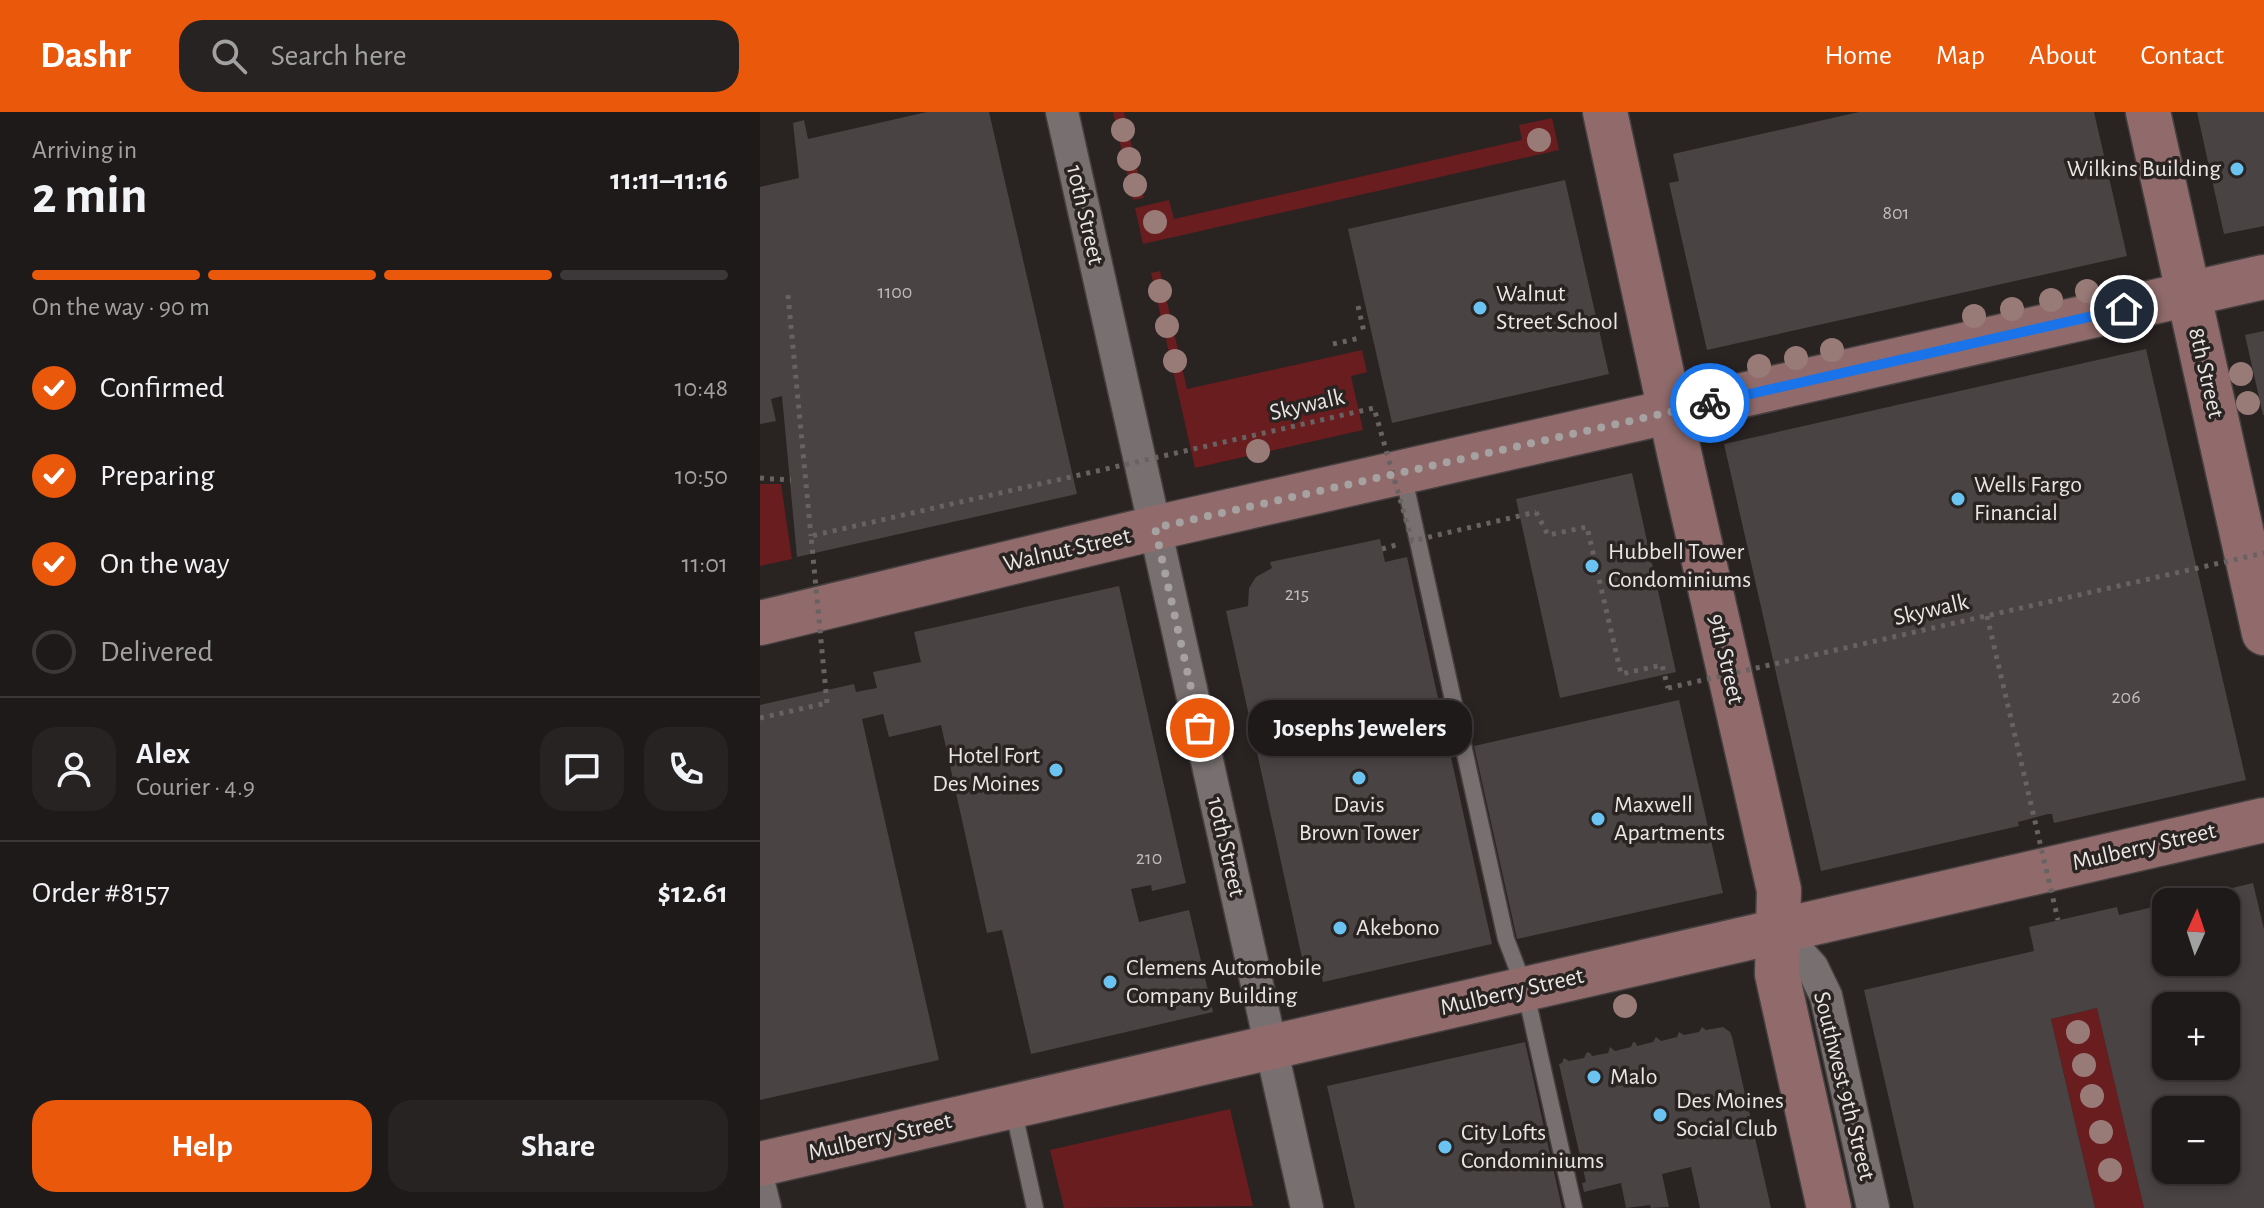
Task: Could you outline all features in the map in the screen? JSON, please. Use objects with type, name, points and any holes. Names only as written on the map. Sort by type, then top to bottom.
[{"type":"street","name":"10th Street","points":[[1062,112],[1307,1208]]},
{"type":"street","name":"9th Street","points":[[1605,112],[1779,890],[1777,974],[1829,1208]]},
{"type":"street","name":"8th Street","points":[[2148,112],[2264,633]]},
{"type":"street","name":"Walnut Street","points":[[760,623],[1155,528],[2264,277]]},
{"type":"street","name":"Mulberry Street","points":[[760,1164],[2264,820]]},
{"type":"street","name":"Southwest 9th Street","points":[[1778,930],[1812,967],[1826,996],[1873,1208]]},
{"type":"street","points":[[760,1188],[765,1208]]},
{"type":"lane","points":[[1403,473],[1506,939],[1525,989],[1574,1208]]},
{"type":"lane","points":[[1013,1107],[1035,1208]]},
{"type":"path","points":[[760,718],[827,703],[788,295]]},
{"type":"path","points":[[1333,344],[1362,335],[1358,306]]},
{"type":"path","name":"Skywalk","points":[[811,536],[1374,408],[1412,541],[1536,512],[1548,535],[1587,527],[1621,674],[1662,665],[1668,688],[2264,553]]},
{"type":"path","points":[[760,478],[791,480]]},
{"type":"path","name":"Skywalk","points":[[1987,616],[2058,920]]},
{"type":"shaded area","points":[[1113,112],[1124,112],[1144,198],[1133,200]]},
{"type":"shaded area","points":[[1552,118],[1559,150],[1143,244],[1135,208],[1169,200],[1174,219],[1522,140],[1519,125]]},
{"type":"shaded area","points":[[1160,271],[1187,389],[1362,350],[1367,372],[1351,376],[1363,430],[1195,468],[1151,273]]},
{"type":"shaded area","points":[[760,484],[781,484],[792,559],[760,566]]},
{"type":"shaded area","points":[[2097,1008],[2144,1208],[2095,1208],[2051,1019]]},
{"type":"shaded area","points":[[1230,1109],[1253,1206],[1064,1208],[1050,1150]]},
{"type":"building","points":[[927,112],[989,112],[1077,494],[797,557],[782,396],[771,399],[776,421],[760,424],[760,187],[799,178],[793,123],[804,120],[808,139]]},
{"type":"building","points":[[1859,112],[2094,112],[2127,256],[1707,350],[1669,183],[1679,181],[1673,154]]},
{"type":"building","name":"Wilkins Building","points":[[2197,112],[2264,112],[2264,226],[2224,234]]},
{"type":"building","name":"Walnut Street School","points":[[1565,180],[1609,374],[1392,423],[1348,229]]},
{"type":"building","points":[[2264,331],[2264,415],[2263,415],[2245,335]]},
{"type":"building","points":[[2146,349],[2246,780],[2054,823],[2052,814],[2048,814],[2018,822],[2019,826],[1821,871],[1724,444]]},
{"type":"building","name":"Hubbell Tower Condominiums","points":[[1632,473],[1676,672],[1560,698],[1516,499]]},
{"type":"building","name":"Davis Brown Tower","points":[[1380,539],[1385,562],[1407,557],[1492,944],[1323,982],[1319,963],[1304,967],[1226,611],[1248,606],[1249,588],[1256,577],[1272,568],[1270,562]]},
{"type":"building","points":[[1119,586],[1186,883],[1152,891],[1151,885],[1131,889],[1139,922],[1189,910],[1213,1012],[1031,1054],[1002,930],[987,933],[941,725],[889,737],[883,714],[862,719],[939,1060],[760,1100],[760,705],[854,684],[856,692],[877,688],[873,672],[921,662],[914,632]]},
{"type":"building","name":"Maxwell Apartments","points":[[1679,700],[1723,893],[1517,939],[1474,746]]},
{"type":"building","points":[[2253,883],[2264,929],[2264,1208],[2144,1208],[2097,1008],[2051,1019],[2095,1208],[1914,1208],[1864,990],[2034,951],[2029,927],[2117,907],[2119,915],[2152,907],[2152,976],[2240,976],[2240,888],[2232,888]]},
{"type":"building","name":"Des Moines Social Club","points":[[1702,1027],[1706,1030],[1723,1027],[1732,1037],[1771,1208],[1700,1208],[1691,1167],[1662,1174],[1669,1207],[1651,1208],[1650,1205],[1626,1208],[1621,1183],[1584,1192],[1582,1183],[1586,1182],[1559,1064],[1564,1058],[1569,1061],[1584,1058],[1587,1052],[1592,1056],[1608,1053],[1610,1047],[1615,1051],[1631,1047],[1633,1042],[1637,1046],[1653,1042],[1656,1037],[1661,1041],[1677,1037],[1679,1032],[1684,1035],[1699,1032]]},
{"type":"building","name":"City Lofts Condominiums","points":[[1525,1042],[1562,1208],[1355,1208],[1327,1086]]},
{"type":"way so far","points":[[1200,728],[1155,528],[1710,403]]},
{"type":"place","name":"Wilkins Building","points":[[2237,169]]},
{"type":"place","name":"Walnut Street School","points":[[1480,308]]},
{"type":"place","name":"Wells Fargo Financial","points":[[1958,499]]},
{"type":"place","name":"Hubbell Tower Condominiums","points":[[1592,566]]},
{"type":"place","name":"Josephs Jewelers","points":[[1200,728]]},
{"type":"place","name":"Hotel Fort Des Moines","points":[[1056,770]]},
{"type":"place","name":"Davis Brown Tower","points":[[1359,778]]},
{"type":"place","name":"Maxwell Apartments","points":[[1598,819]]},
{"type":"place","name":"Akebono","points":[[1340,928]]},
{"type":"place","name":"Clemens Automobile Company Building","points":[[1110,982]]},
{"type":"place","name":"Malo","points":[[1594,1077]]},
{"type":"place","name":"Des Moines Social Club","points":[[1660,1115]]},
{"type":"place","name":"City Lofts Condominiums","points":[[1445,1147]]},
{"type":"route","points":[[1710,403],[2124,309]]}]
